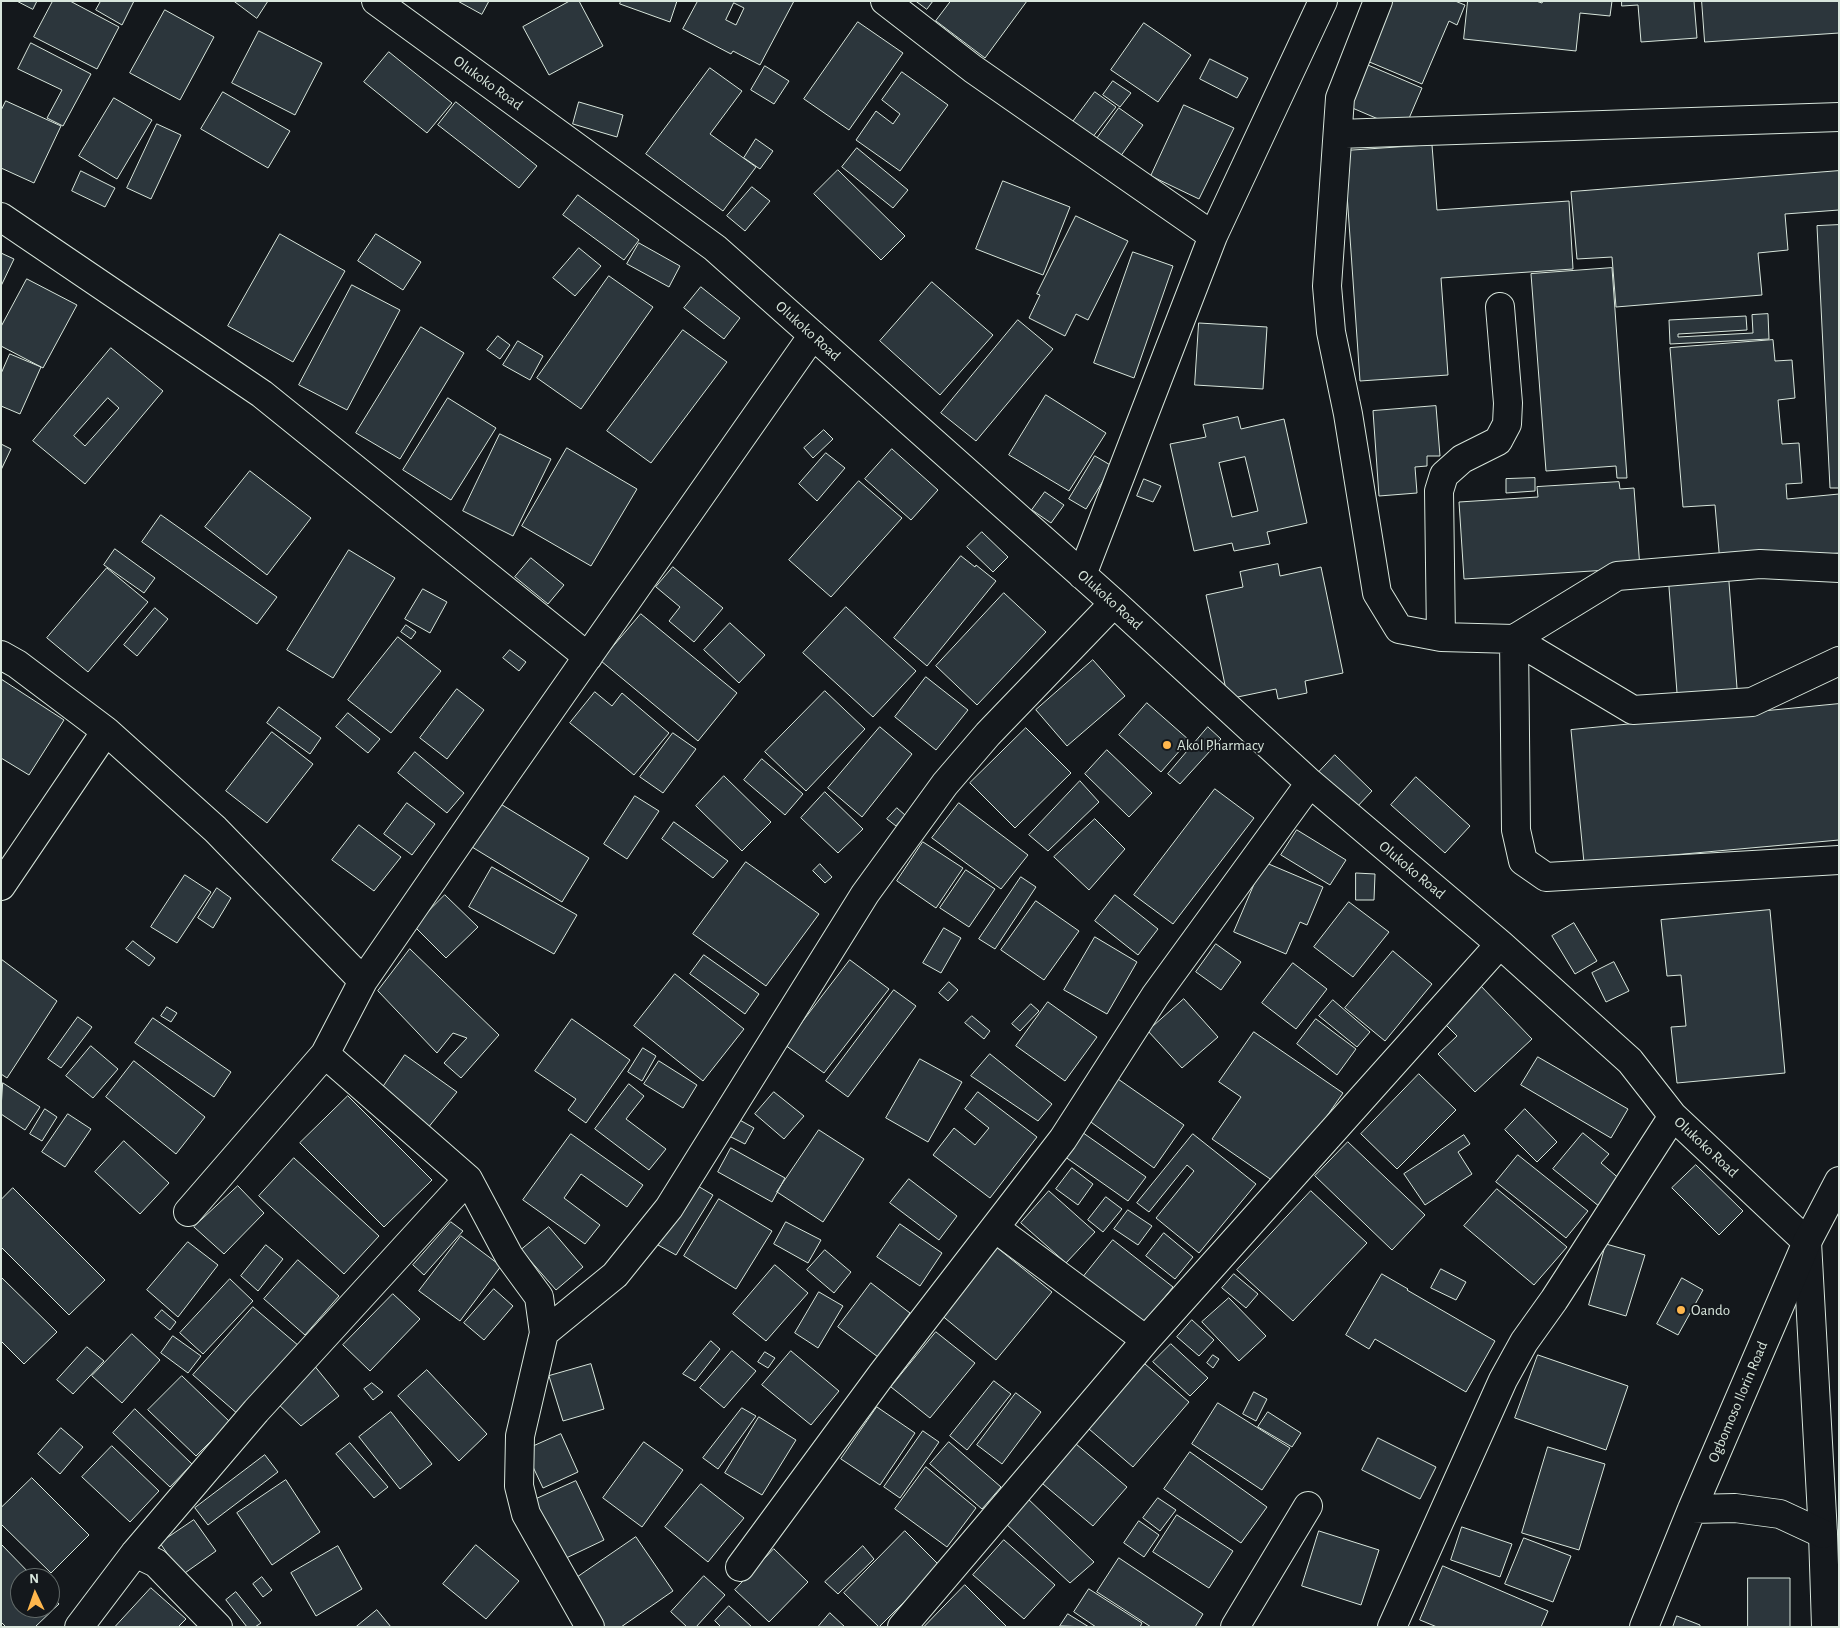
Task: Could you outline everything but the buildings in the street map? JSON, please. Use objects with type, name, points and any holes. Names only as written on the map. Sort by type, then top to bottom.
[{"type":"main road","name":"Olukoko Road","points":[[376,1],[715,248],[1114,603],[1310,784],[1500,944],[1630,1061],[1673,1116],[1807,1242]]},
{"type":"main road","points":[[884,1],[973,69],[1213,236]]},
{"type":"main road","points":[[1082,575],[1213,236],[1323,1]]},
{"type":"main road","points":[[1378,1],[1340,98],[1328,286],[1330,323],[1348,414],[1377,593],[1399,629],[1441,637],[1514,639],[1633,710],[1752,702],[1839,661]]},
{"type":"main road","points":[[1338,134],[1839,117]]},
{"type":"main road","points":[[1,217],[262,394],[588,657]]},
{"type":"main road","points":[[1441,637],[1439,491],[1444,475],[1462,459],[1498,441],[1507,424],[1508,403],[1500,307]]},
{"type":"main road","points":[[188,1212],[325,1054],[362,981],[813,336]]},
{"type":"main road","points":[[1514,639],[1617,576],[1760,564],[1839,568]]},
{"type":"main road","points":[[544,1334],[615,1275],[669,1208],[864,894],[945,784],[988,734],[1114,603]]},
{"type":"main road","points":[[1514,639],[1516,830],[1523,861],[1546,877],[1839,860]]},
{"type":"main road","points":[[1,655],[17,664],[106,731],[215,829],[362,981]]},
{"type":"main road","points":[[1,886],[106,731]]},
{"type":"main road","points":[[740,1566],[882,1374],[1063,1139],[1155,996],[1310,784]]},
{"type":"main road","points":[[902,1627],[1146,1340],[1500,944]]},
{"type":"main road","points":[[325,1054],[468,1179],[510,1256],[540,1297],[544,1334],[520,1436],[519,1486],[526,1514],[590,1627]]},
{"type":"main road","points":[[1392,1627],[1503,1380],[1524,1342],[1554,1300],[1673,1116]]},
{"type":"main road","points":[[79,1627],[135,1553],[262,1404],[468,1179]]},
{"type":"main road","name":"Ogbomoso Ilorin Road","points":[[1644,1627],[1692,1509],[1807,1242],[1836,1196]]},
{"type":"main road","points":[[995,1228],[1146,1340]]},
{"type":"main road","points":[[1807,1242],[1823,1534],[1826,1627]]},
{"type":"main road","points":[[1235,1627],[1308,1506]]},
{"type":"main road","points":[[1692,1509],[1735,1508],[1780,1514],[1823,1534]]},
{"type":"main road","points":[[135,1553],[156,1563],[218,1627]]},
{"type":"place","name":"Akol Pharmacy","points":[[1167,745]]},
{"type":"place","name":"Oando","points":[[1681,1310]]}]
